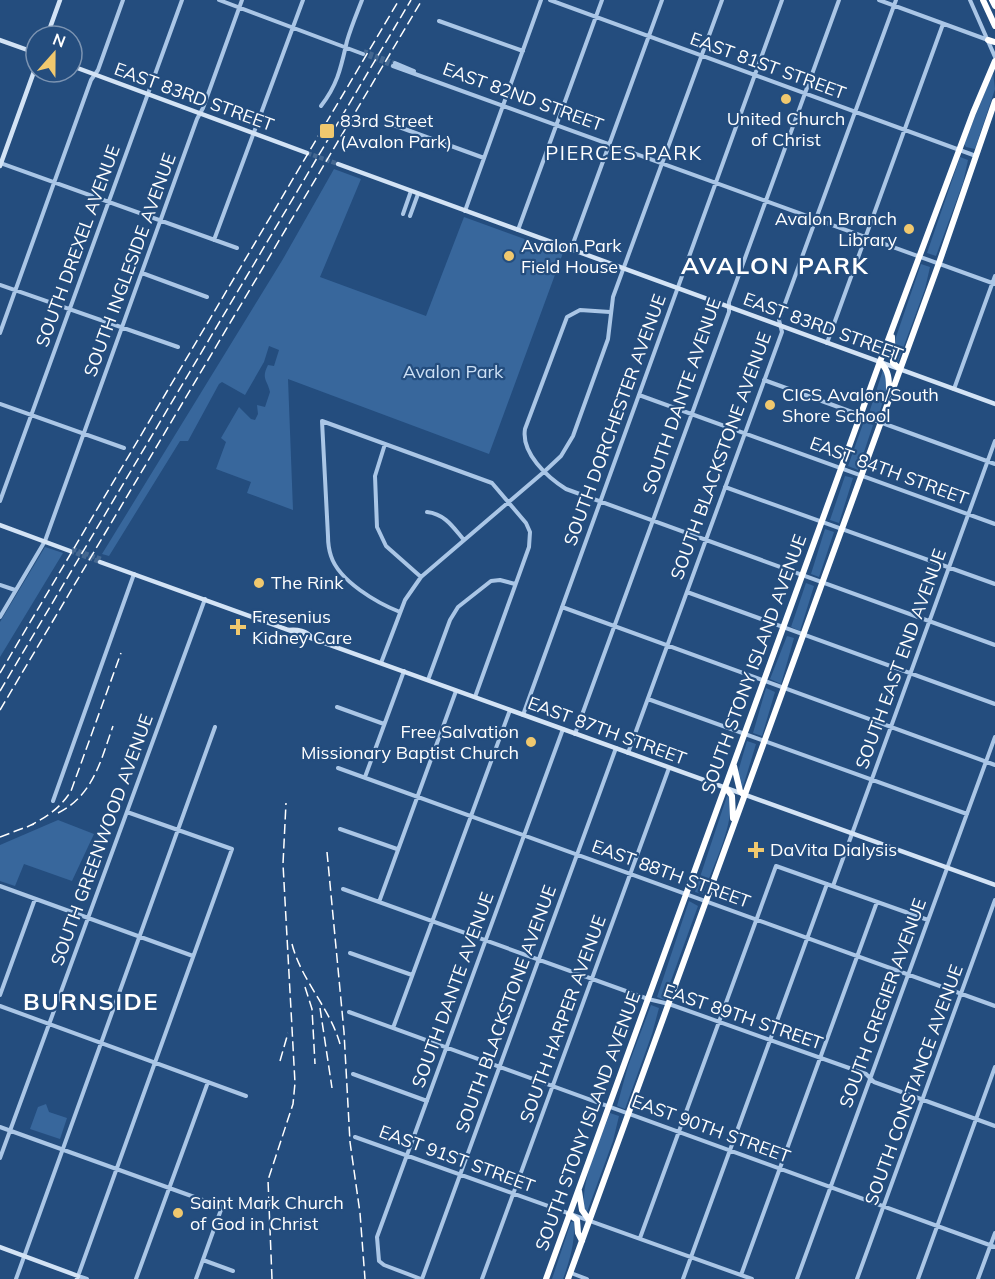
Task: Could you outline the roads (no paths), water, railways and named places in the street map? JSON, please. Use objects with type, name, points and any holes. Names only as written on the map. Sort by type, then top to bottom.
[{"type":"highway","points":[[983,0],[995,26]]},
{"type":"highway","points":[[992,0],[995,6]]},
{"type":"highway","name":"SOUTH STONY ISLAND AVENUE","points":[[546,1279],[880,362],[972,113],[995,59]]},
{"type":"highway","name":"SOUTH STONY ISLAND AVENUE","points":[[569,1276],[939,264],[995,102]]},
{"type":"highway","points":[[892,331],[893,363],[900,369]]},
{"type":"highway","points":[[880,362],[886,367],[888,373],[889,398]]},
{"type":"highway","points":[[734,766],[740,791],[744,795]]},
{"type":"highway","points":[[726,788],[732,796],[733,824]]},
{"type":"highway","points":[[579,1188],[582,1209],[590,1220]]},
{"type":"highway","points":[[569,1214],[577,1220],[582,1241]]},
{"type":"main road","points":[[51,24],[60,0]]},
{"type":"main road","points":[[0,40],[24,49]]},
{"type":"main road","name":"EAST 83RD STREET","points":[[84,70],[307,153]]},
{"type":"main road","points":[[0,164],[29,84]]},
{"type":"main road","name":"EAST 83RD STREET","points":[[338,164],[995,404]]},
{"type":"main road","points":[[0,525],[71,550]]},
{"type":"main road","name":"EAST 87TH STREET","points":[[100,561],[289,630],[295,629],[309,634],[312,638],[456,691],[995,885]]},
{"type":"main road","points":[[0,1247],[77,1277]]},
{"type":"street","points":[[0,333],[91,80],[123,0]]},
{"type":"street","name":"SOUTH DREXEL AVENUE","points":[[0,501],[182,0]]},
{"type":"street","points":[[219,0],[363,53]]},
{"type":"street","name":"SOUTH INGLESIDE AVENUE","points":[[0,617],[45,541],[242,0]]},
{"type":"street","points":[[214,240],[303,0]]},
{"type":"street","points":[[321,106],[335,85],[362,0]]},
{"type":"street","points":[[465,211],[542,0]]},
{"type":"street","name":"EAST 81ST STREET","points":[[550,0],[976,156]]},
{"type":"street","points":[[518,230],[602,0]]},
{"type":"street","points":[[571,249],[662,0]]},
{"type":"street","points":[[381,663],[408,593],[421,577],[545,471],[561,456],[573,436],[608,339],[610,312],[624,268],[722,0]]},
{"type":"street","name":"SOUTH DORCHESTER AVENUE","points":[[523,715],[782,0]]},
{"type":"street","name":"SOUTH DANTE AVENUE","points":[[575,734],[729,312],[729,302],[839,0]]},
{"type":"street","points":[[879,0],[991,41]]},
{"type":"street","name":"SOUTH BLACKSTONE AVENUE","points":[[628,753],[782,332],[778,320],[896,0]]},
{"type":"street","points":[[970,0],[991,41],[995,59]]},
{"type":"street","points":[[439,21],[523,51]]},
{"type":"street","points":[[827,343],[943,24]]},
{"type":"street","name":"EAST 82ND STREET","points":[[394,64],[994,283]]},
{"type":"street","points":[[388,123],[484,158]]},
{"type":"street","points":[[0,164],[237,248]]},
{"type":"street","points":[[403,214],[411,191]]},
{"type":"street","points":[[410,216],[418,194]]},
{"type":"street","points":[[142,273],[207,297]]},
{"type":"street","points":[[954,389],[995,276]]},
{"type":"street","points":[[0,285],[178,347]]},
{"type":"street","points":[[610,312],[580,310],[570,314],[564,322],[525,434],[528,451],[555,482],[566,489],[995,645]]},
{"type":"street","points":[[764,380],[995,464]]},
{"type":"street","name":"EAST 84TH STREET","points":[[639,395],[995,524]]},
{"type":"street","points":[[0,404],[124,448]]},
{"type":"street","points":[[400,612],[381,605],[370,597],[342,573],[331,555],[322,421],[492,483],[526,523],[531,537],[530,547],[475,697]]},
{"type":"street","name":"SOUTH EAST END AVENUE","points":[[833,886],[995,441]]},
{"type":"street","points":[[385,444],[375,476],[377,527],[386,546],[421,577]]},
{"type":"street","points":[[725,487],[995,584]]},
{"type":"street","points":[[427,512],[446,519],[464,540]]},
{"type":"street","points":[[53,801],[134,574]]},
{"type":"street","points":[[428,680],[450,620],[458,607],[491,581],[500,580],[516,584]]},
{"type":"street","points":[[0,585],[15,590]]},
{"type":"street","points":[[687,592],[995,704]]},
{"type":"street","name":"SOUTH GREENWOOD AVENUE","points":[[0,1158],[205,599]]},
{"type":"street","points":[[562,607],[995,765]]},
{"type":"street","points":[[364,777],[404,671]]},
{"type":"street","points":[[379,902],[456,691]]},
{"type":"street","points":[[648,699],[967,814]]},
{"type":"street","points":[[337,707],[384,724]]},
{"type":"street","points":[[393,1028],[510,710]]},
{"type":"street","points":[[16,1279],[215,727]]},
{"type":"street","name":"SOUTH DANTE AVENUE","points":[[422,1279],[379,1262],[377,1237],[563,729]]},
{"type":"street","name":"SOUTH CREGIER AVENUE","points":[[797,1279],[995,737]]},
{"type":"street","name":"SOUTH BLACKSTONE AVENUE","points":[[422,1279],[616,748]]},
{"type":"street","name":"EAST 88TH STREET","points":[[338,768],[995,1006]]},
{"type":"street","name":"SOUTH HARPER AVENUE","points":[[482,1279],[669,768]]},
{"type":"street","points":[[87,1279],[77,1277],[232,849],[127,812]]},
{"type":"street","points":[[340,829],[398,849]]},
{"type":"street","points":[[640,1238],[776,866],[928,920]]},
{"type":"street","points":[[683,1279],[827,884]]},
{"type":"street","points":[[0,886],[193,957]]},
{"type":"street","name":"EAST 89TH STREET","points":[[343,889],[648,999],[669,1004],[866,1074],[874,1083],[995,1126]]},
{"type":"street","points":[[0,994],[35,899]]},
{"type":"street","name":"SOUTH CONSTANCE AVENUE","points":[[857,1279],[995,900]]},
{"type":"street","points":[[741,1275],[877,902]]},
{"type":"street","points":[[350,953],[412,975]]},
{"type":"street","points":[[0,1006],[246,1096]]},
{"type":"street","name":"EAST 90TH STREET","points":[[349,1012],[993,1246]]},
{"type":"street","points":[[918,1279],[995,1067]]},
{"type":"street","points":[[353,1074],[427,1101]]},
{"type":"street","points":[[136,1279],[208,1082]]},
{"type":"street","points":[[0,1126],[222,1207],[196,1279]]},
{"type":"street","name":"EAST 91ST STREET","points":[[355,1137],[752,1279]]},
{"type":"street","points":[[978,1279],[993,1246],[995,1233]]},
{"type":"street","points":[[203,1260],[233,1271]]},
{"type":"street","points":[[569,1276],[587,1279]]},
{"type":"tunnel","points":[[364,51],[395,63]]},
{"type":"tunnel","points":[[363,54],[393,66]]},
{"type":"tunnel","points":[[307,153],[338,164]]},
{"type":"tunnel","points":[[72,549],[101,559]]},
{"type":"tunnel","points":[[70,551],[100,562]]},
{"type":"railway","points":[[0,673],[399,0]]},
{"type":"railway","points":[[0,691],[411,0]]},
{"type":"railway","points":[[0,710],[422,0]]},
{"type":"railway","points":[[27,827],[52,812],[71,791],[121,653]]},
{"type":"railway","points":[[58,813],[70,806],[88,787],[100,764],[113,726]]},
{"type":"railway","points":[[272,1279],[268,1180],[293,1104],[295,1083],[283,864],[286,803]]},
{"type":"railway","points":[[0,837],[34,824]]},
{"type":"railway","points":[[327,852],[344,1032],[350,1142],[360,1213],[365,1279]]},
{"type":"railway","points":[[292,944],[302,970],[330,1018],[340,1044]]},
{"type":"railway","points":[[305,987],[312,1009],[315,1064]]},
{"type":"railway","points":[[320,1008],[332,1088]]},
{"type":"railway","points":[[280,1061],[288,1033]]},
{"type":"place","name":"United Church of Christ","points":[[786,99]]},
{"type":"place","name":"83rd Street (Avalon Park)","points":[[327,131]]},
{"type":"place","name":"Avalon Branch Library","points":[[909,229]]},
{"type":"place","name":"Avalon Park Field House","points":[[509,256]]},
{"type":"place","name":"CICS Avalon/South Shore School","points":[[770,405]]},
{"type":"place","name":"The Rink","points":[[259,583]]},
{"type":"place","name":"Fresenius Kidney Care","points":[[238,627]]},
{"type":"place","name":"Free Salvation Missionary Baptist Church","points":[[531,742]]},
{"type":"place","name":"DaVita Dialysis","points":[[756,850]]},
{"type":"place","name":"Saint Mark Church of God in Christ","points":[[178,1213]]},
{"type":"district","name":"PIERCES PARK","points":[[624,153]]},
{"type":"district","name":"AVALON PARK","points":[[775,266]]},
{"type":"district","name":"BURNSIDE","points":[[91,1002]]},
{"type":"park label","name":"Avalon Park","points":[[453,372]]}]
